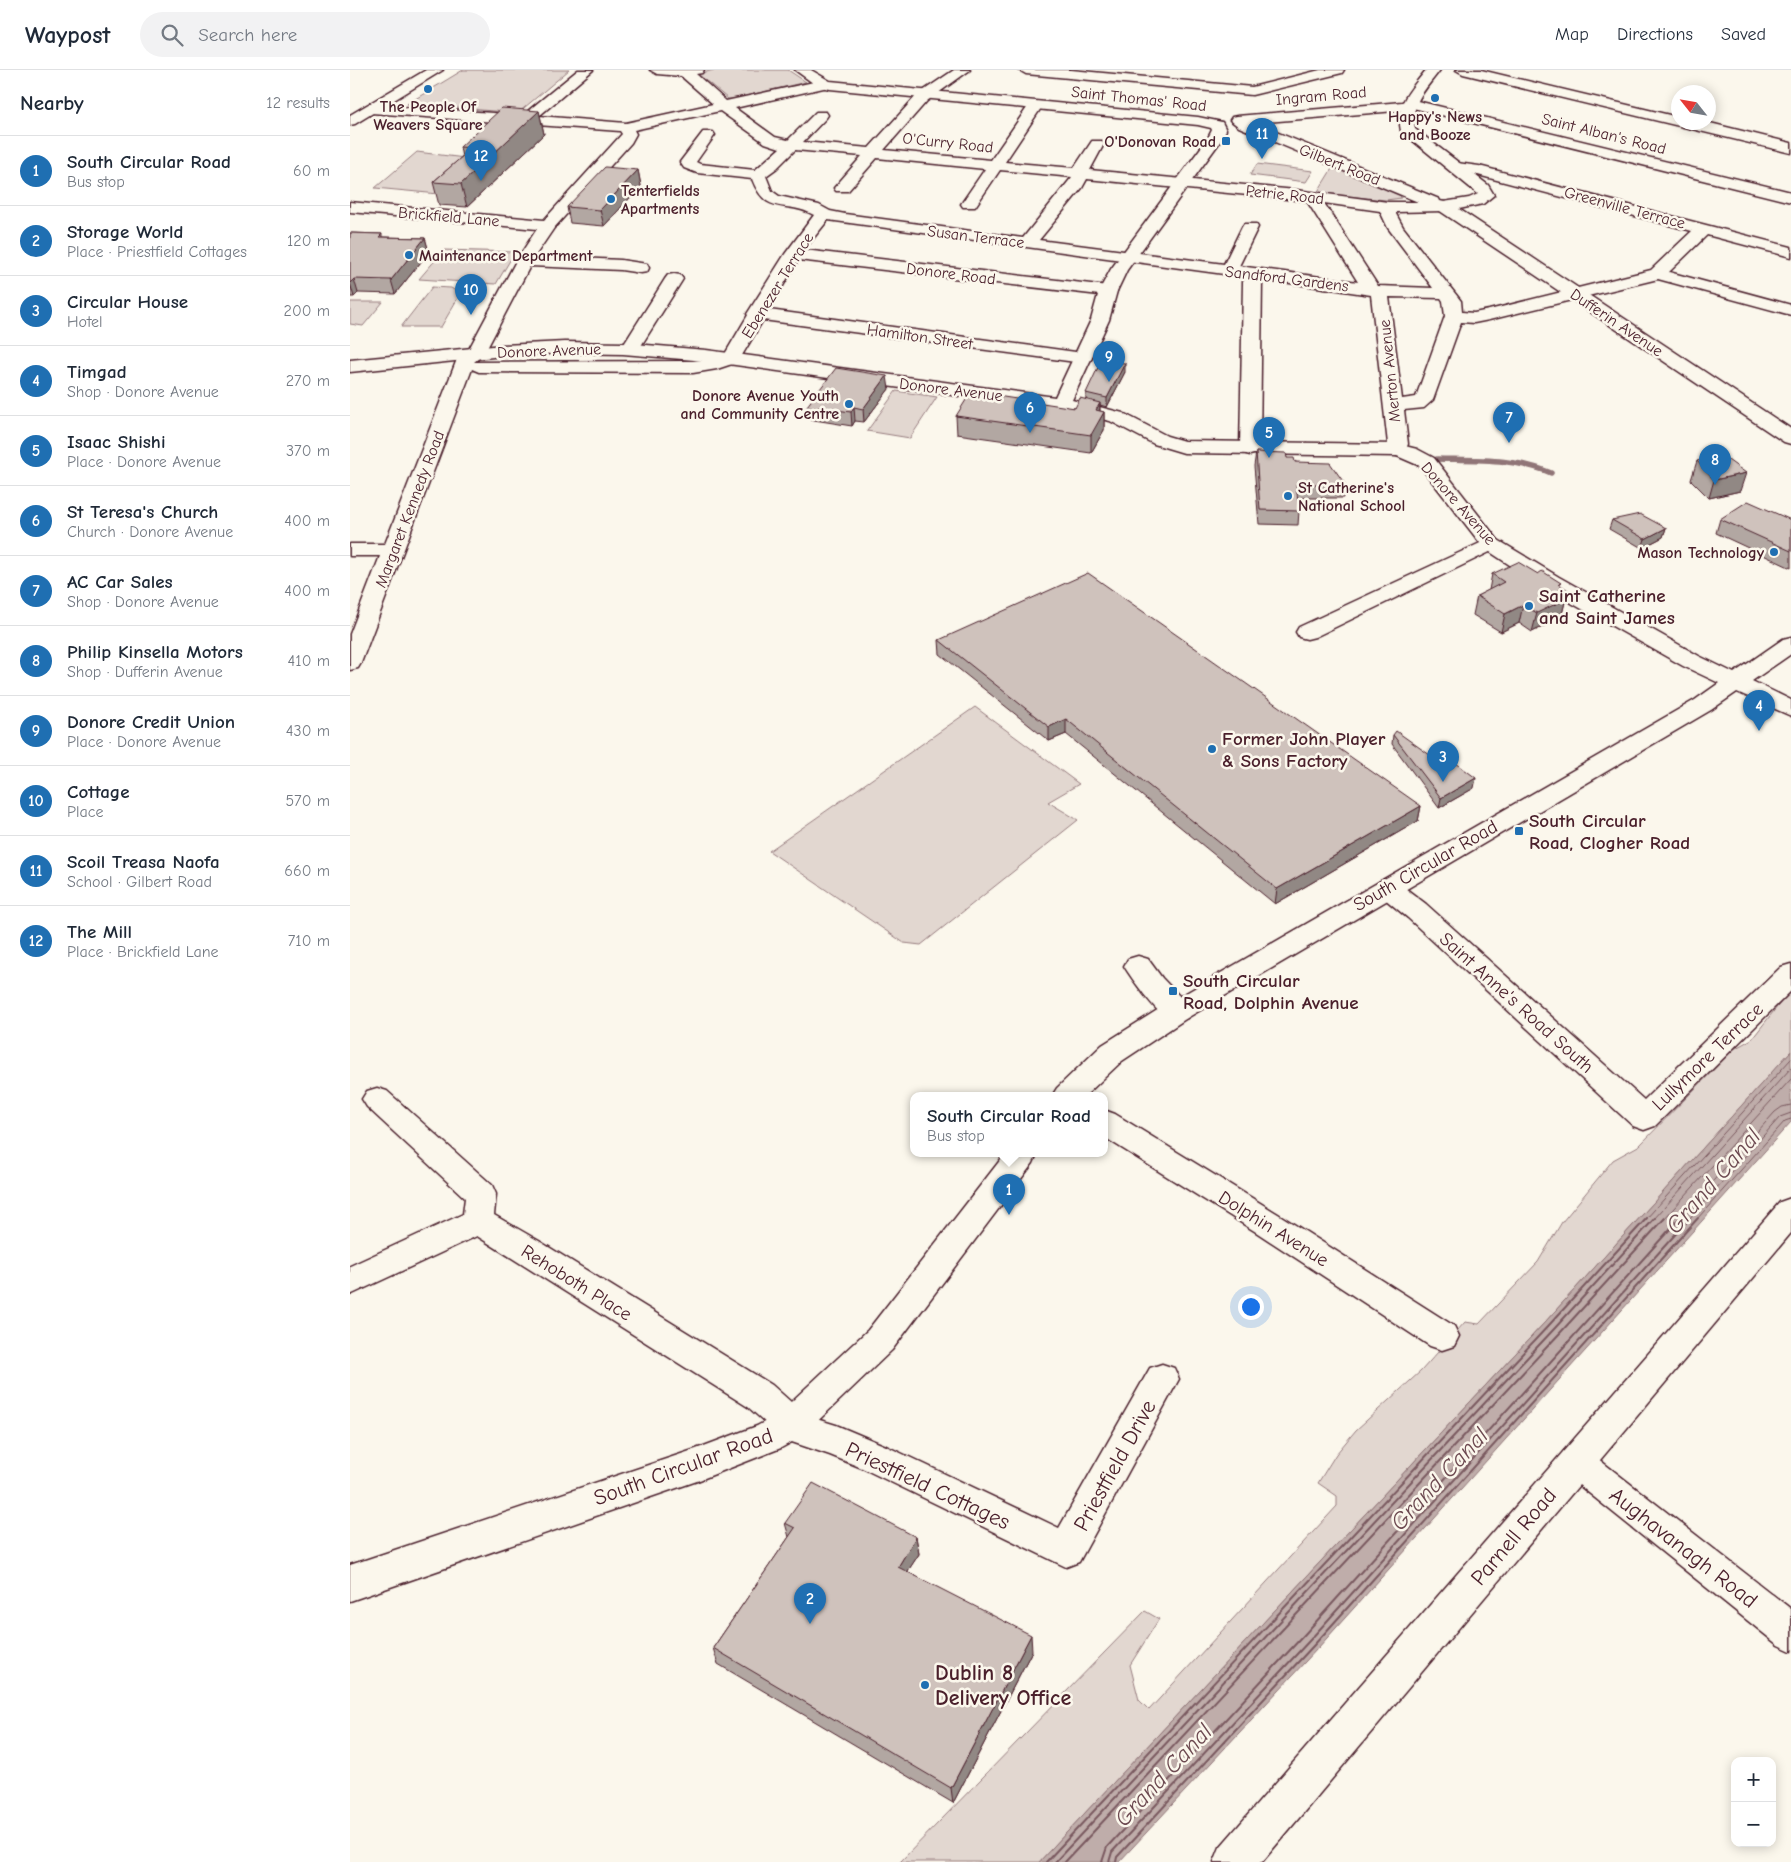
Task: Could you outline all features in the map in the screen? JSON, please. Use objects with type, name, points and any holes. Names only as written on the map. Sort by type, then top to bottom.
[{"type":"street","points":[[350,121],[436,70]]},
{"type":"street","points":[[525,121],[586,70]]},
{"type":"street","points":[[657,70],[691,71]]},
{"type":"street","points":[[802,70],[823,84]]},
{"type":"street","points":[[842,188],[922,98],[963,70]]},
{"type":"street","points":[[1026,70],[1252,91],[1338,70]]},
{"type":"street","points":[[1433,70],[1408,105],[1404,118],[1408,131],[1457,168]]},
{"type":"street","points":[[1463,70],[1671,119]]},
{"type":"street","name":"O'Curry Road","points":[[691,71],[724,105],[770,140],[793,145],[1181,183]]},
{"type":"street","points":[[371,109],[525,121],[626,126],[823,84]]},
{"type":"street","name":"Saint Thomas' Road","points":[[823,84],[1198,121],[1217,130]]},
{"type":"street","points":[[1238,120],[1236,112],[1252,91]]},
{"type":"street","points":[[969,204],[1036,105]]},
{"type":"street","name":"Ingram Road","points":[[1217,130],[1238,120],[1408,105]]},
{"type":"street","name":"Saint Alban's Road","points":[[1408,105],[1791,197]]},
{"type":"street","points":[[708,135],[688,162],[689,165],[697,168],[758,175],[772,165],[793,145],[821,115]]},
{"type":"street","name":"Gilbert Road","points":[[1238,120],[1297,147],[1443,206]]},
{"type":"street","name":"Margaret Kennedy Road","points":[[350,664],[393,550],[474,358],[524,261],[548,225],[626,140],[629,135],[626,126]]},
{"type":"street","points":[[1716,129],[1791,148]]},
{"type":"street","points":[[1061,404],[1100,320],[1108,291],[1119,269],[1217,130]]},
{"type":"street","points":[[1027,242],[1076,185],[1082,174],[1082,168],[1097,144]]},
{"type":"street","name":"Petrie Road","points":[[1181,183],[1388,206],[1443,206],[1483,199],[1486,195],[1482,188],[1457,168]]},
{"type":"street","name":"Greenville Terrace","points":[[1457,168],[1474,169],[1791,252]]},
{"type":"street","name":"Susan Terrace","points":[[758,175],[767,196],[782,202],[813,208],[824,215],[1127,256]]},
{"type":"street","points":[[1313,197],[1319,210],[1375,291]]},
{"type":"street","points":[[1388,206],[1388,214],[1396,228],[1452,300],[1454,316],[1424,400],[1417,404],[1393,405]]},
{"type":"street","name":"Dufferin Avenue","points":[[1443,206],[1791,438]]},
{"type":"street","name":"Brickfield Lane","points":[[350,207],[548,225]]},
{"type":"street","name":"Ebenezer Terrace","points":[[732,358],[756,314],[793,254],[819,218],[824,215]]},
{"type":"street","points":[[1229,270],[1250,227]]},
{"type":"street","points":[[1657,274],[1705,228]]},
{"type":"street","name":"Donore Road","points":[[793,254],[1108,291]]},
{"type":"street","name":"Sandford Gardens","points":[[1127,256],[1375,291],[1446,293]]},
{"type":"street","points":[[524,261],[621,265],[641,268]]},
{"type":"street","points":[[1250,449],[1252,282],[1256,274]]},
{"type":"street","points":[[1454,316],[1478,317],[1657,274],[1791,310]]},
{"type":"street","points":[[630,349],[674,279]]},
{"type":"street","name":"Merton Avenue","points":[[1375,291],[1382,302],[1398,444],[1397,450]]},
{"type":"street","name":"Hamilton Street","points":[[756,314],[1083,358]]},
{"type":"street","points":[[593,348],[593,367]]},
{"type":"street","name":"Donore Avenue","points":[[350,366],[593,348],[630,349],[732,358],[818,372],[1090,409],[1123,420],[1173,446],[1250,449],[1397,450],[1410,453],[1427,462],[1491,544],[1550,582],[1691,661],[1791,708]]},
{"type":"street","points":[[474,358],[593,367],[693,367],[716,364],[732,358]]},
{"type":"street","points":[[1307,632],[1491,544]]},
{"type":"street","points":[[350,550],[393,550]]},
{"type":"street","name":"South Circular Road","points":[[1071,1092],[1112,1053],[1176,1011],[1703,704],[1791,644]]},
{"type":"street","name":"Saint Anne's Road South","points":[[1388,888],[1417,911],[1644,1118]]},
{"type":"street","points":[[1138,966],[1152,985],[1176,1011]]},
{"type":"street","name":"Lullymore Terrace","points":[[1644,1118],[1791,974]]},
{"type":"street","points":[[350,1281],[478,1221],[481,1194],[376,1099]]},
{"type":"street","name":"Dolphin Avenue","points":[[1108,1124],[1267,1223],[1442,1336]]},
{"type":"street","name":"South Circular Road","points":[[350,1583],[697,1465],[769,1437],[789,1426],[880,1340],[1020,1157]]},
{"type":"street","name":"Parnell Road","points":[[1235,1862],[1791,1211]]},
{"type":"street","name":"Rehoboth Place","points":[[478,1221],[528,1250],[760,1396],[779,1413],[789,1426]]},
{"type":"street","name":"Priestfield Drive","points":[[1066,1550],[1162,1379]]},
{"type":"street","name":"Priestfield Cottages","points":[[789,1426],[836,1441],[866,1454],[1066,1550]]},
{"type":"street","name":"Aughavanagh Road","points":[[1576,1462],[1791,1632]]},
{"type":"shaded area","points":[[463,70],[569,70],[518,113],[407,104]]},
{"type":"shaded area","points":[[714,70],[788,70],[806,82],[728,99],[698,74]]},
{"type":"shaded area","points":[[417,152],[473,159],[439,194],[375,188]]},
{"type":"shaded area","points":[[1257,164],[1313,171],[1306,182],[1250,175]]},
{"type":"shaded area","points":[[1333,167],[1401,195],[1401,198],[1386,200],[1317,193]]},
{"type":"shaded area","points":[[444,250],[515,252],[496,284],[419,279]]},
{"type":"shaded area","points":[[432,287],[451,288],[459,293],[441,327],[401,327]]},
{"type":"shaded area","points":[[350,302],[383,302],[363,326],[350,324]]},
{"type":"shaded area","points":[[896,391],[937,397],[910,438],[867,431]]},
{"type":"shaded area","points":[[975,707],[1079,784],[1048,802],[1078,820],[921,945],[904,943],[769,851]]},
{"type":"shaded area","points":[[1791,989],[1791,1051],[1546,1321],[1039,1862],[900,1862],[1145,1611],[1159,1619],[1130,1665],[1139,1700],[1149,1710],[1337,1506],[1337,1496],[1318,1483],[1336,1454],[1356,1430],[1421,1371],[1465,1322],[1479,1324],[1538,1262],[1562,1222],[1613,1160],[1640,1145],[1734,1049],[1752,1039]]},
{"type":"water","name":"Grand Canal","points":[[1791,1051],[1791,1122],[1318,1648],[1119,1862],[1039,1862],[1546,1321]]},
{"type":"building","points":[[502,108],[539,111],[461,184],[433,182],[472,148],[460,147]]},
{"type":"building","points":[[605,167],[638,170],[600,210],[567,207]]},
{"type":"building","points":[[350,233],[382,234],[379,237],[425,238],[391,280],[354,279],[350,283]]},
{"type":"building","points":[[1101,361],[1125,363],[1107,398],[1086,393]]},
{"type":"building","points":[[836,368],[887,376],[863,409],[854,407],[851,412],[807,406]]},
{"type":"building","points":[[971,392],[1075,408],[1080,398],[1100,403],[1096,410],[1104,412],[1091,435],[956,416]]},
{"type":"building","points":[[1256,452],[1286,453],[1287,458],[1294,458],[1295,462],[1330,463],[1345,484],[1296,484],[1299,511],[1260,510]]},
{"type":"building","points":[[1721,455],[1746,473],[1714,480],[1697,461]]},
{"type":"building","points":[[1748,501],[1791,520],[1791,551],[1720,519]]},
{"type":"building","points":[[1640,514],[1666,528],[1645,539],[1612,520]]},
{"type":"building","points":[[1518,562],[1538,574],[1542,571],[1561,583],[1559,584],[1568,590],[1559,594],[1566,599],[1537,613],[1523,605],[1505,614],[1477,596],[1504,582],[1492,574]]},
{"type":"building","name":"Former John Player & Sons Factory","points":[[1088,573],[1421,806],[1277,889],[1066,719],[1049,727],[939,640]]},
{"type":"building","points":[[1396,731],[1444,765],[1452,760],[1476,778],[1441,798],[1393,735]]},
{"type":"building","points":[[813,1483],[916,1537],[898,1567],[1031,1635],[951,1788],[713,1648],[795,1528],[785,1523]]},
{"type":"waterway","points":[[1437,459],[1510,462],[1551,473]]},
{"type":"place","name":"The People Of Weavers Square","points":[[428,89]]},
{"type":"place","name":"Happy's News and Booze","points":[[1435,98]]},
{"type":"place","name":"O'Donovan Road","points":[[1226,141]]},
{"type":"place","name":"Scoil Treasa Naofa","points":[[1262,159]]},
{"type":"place","name":"The Mill","points":[[481,181]]},
{"type":"place","name":"Tenterfields Apartments","points":[[611,199]]},
{"type":"place","name":"Maintenance Department","points":[[409,255]]},
{"type":"place","name":"Cottage","points":[[471,315]]},
{"type":"place","name":"Donore Credit Union","points":[[1109,382]]},
{"type":"place","name":"Donore Avenue Youth and Community Centre","points":[[849,404]]},
{"type":"place","name":"St Teresa's Church","points":[[1030,433]]},
{"type":"place","name":"AC Car Sales","points":[[1509,443]]},
{"type":"place","name":"Isaac Shishi","points":[[1269,458]]},
{"type":"place","name":"Philip Kinsella Motors","points":[[1715,485]]},
{"type":"place","name":"St Catherine's National School","points":[[1288,496]]},
{"type":"place","name":"Mason Technology","points":[[1774,552]]},
{"type":"place","name":"Saint Catherine and Saint James","points":[[1529,606]]},
{"type":"place","name":"Timgad","points":[[1759,731]]},
{"type":"place","name":"Former John Player & Sons Factory","points":[[1212,749]]},
{"type":"place","name":"Circular House","points":[[1443,782]]},
{"type":"place","name":"South Circular Road, Clogher Road","points":[[1519,831]]},
{"type":"place","name":"South Circular Road, Dolphin Avenue","points":[[1173,991]]},
{"type":"place","name":"South Circular Road","points":[[1009,1215]]},
{"type":"place","name":"Storage World","points":[[810,1624]]},
{"type":"place","name":"Dublin 8 Delivery Office","points":[[925,1685]]}]
